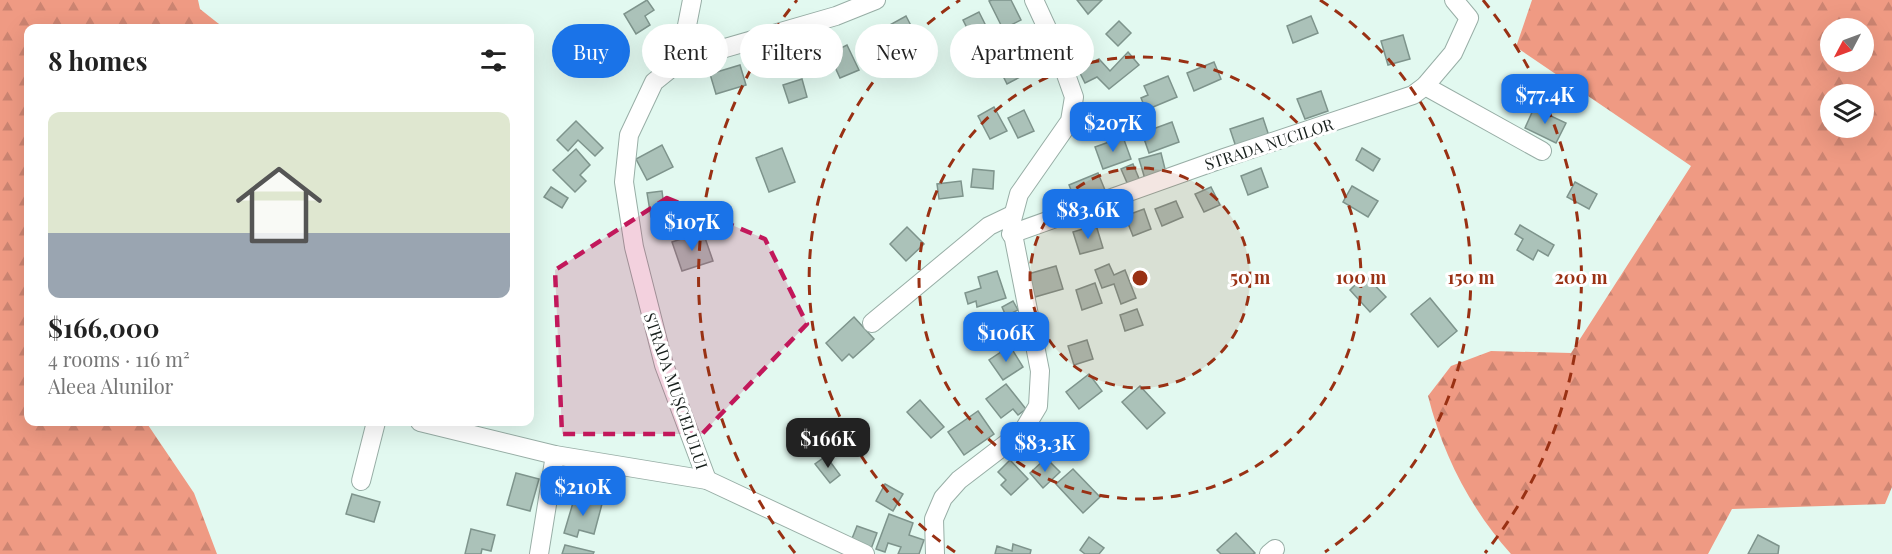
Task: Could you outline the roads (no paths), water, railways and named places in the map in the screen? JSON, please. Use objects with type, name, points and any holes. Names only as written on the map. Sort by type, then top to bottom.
[{"type":"street","points":[[687,24],[692,0]]},
{"type":"street","name":"STRADA MUȘCELULUI","points":[[728,47],[836,16],[876,0]]},
{"type":"street","points":[[934,554],[934,519],[943,498],[959,480],[1023,431],[1038,406],[1040,370],[1011,234],[1012,215],[1020,194],[1065,128],[1073,110],[1074,97],[1058,52],[1034,0]]},
{"type":"street","name":"STRADA NUCILOR","points":[[1011,234],[1224,158],[1400,101],[1425,86],[1453,53],[1467,27],[1469,18],[1454,0]]},
{"type":"street","name":"STRADA MUȘCELULUI","points":[[659,78],[654,82],[640,108],[629,135],[624,182],[634,247],[649,314],[664,365],[707,480]]},
{"type":"street","points":[[1425,86],[1542,151]]},
{"type":"street","points":[[872,323],[989,226],[1012,215]]},
{"type":"street","points":[[361,482],[375,426]]},
{"type":"street","points":[[436,426],[555,455],[707,480],[865,554]]},
{"type":"street","points":[[539,554],[555,455]]}]
